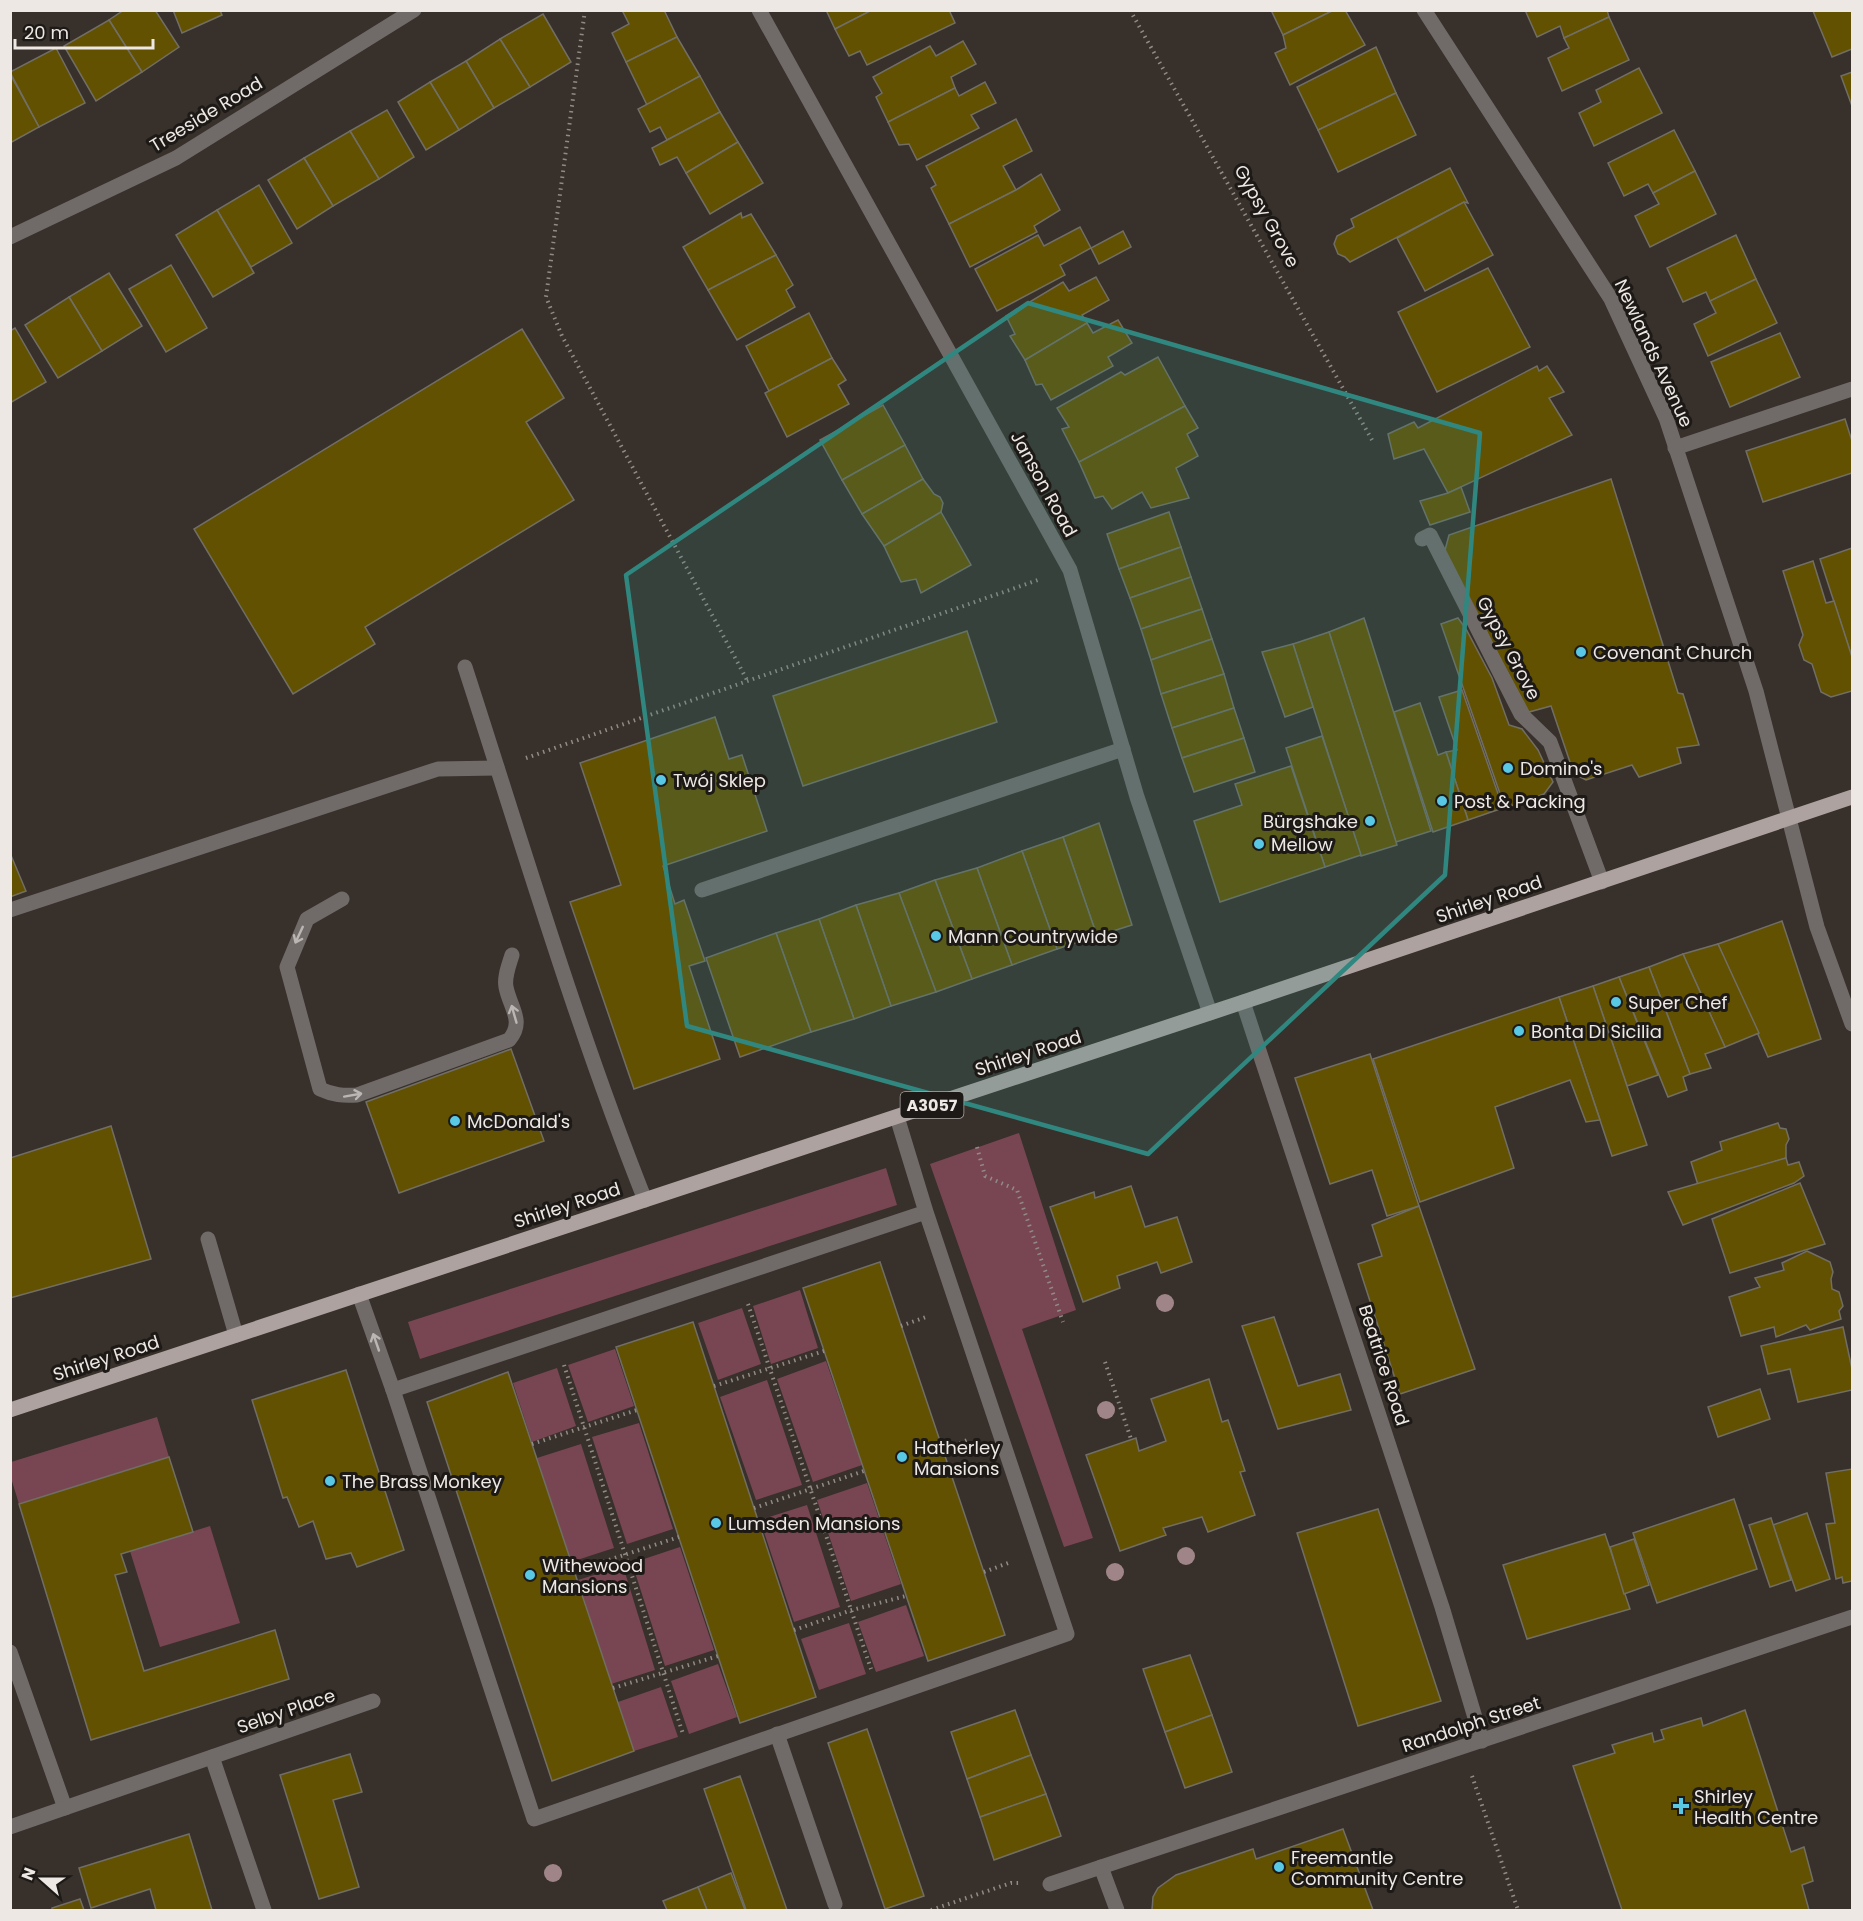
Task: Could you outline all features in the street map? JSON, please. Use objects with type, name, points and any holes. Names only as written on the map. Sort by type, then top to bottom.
[{"type":"main road","name":"Shirley Road","points":[[10,1410],[1210,1013],[1852,797]]},
{"type":"street","name":"Treeside Road","points":[[10,237],[176,158],[414,10]]},
{"type":"street","name":"Janson Road","points":[[759,10],[1070,570],[1123,749],[1210,1013]]},
{"type":"street","name":"Newlands Avenue","points":[[1424,10],[1611,299],[1666,417],[1756,691],[1817,927],[1852,1024]]},
{"type":"street","points":[[1675,448],[1852,389]]},
{"type":"street","name":"Gypsy Grove","points":[[1422,539],[1430,536],[1521,714],[1550,742],[1602,882]]},
{"type":"street","points":[[465,668],[552,943],[645,1200]]},
{"type":"street","points":[[702,890],[1123,749]]},
{"type":"street","points":[[10,910],[438,769],[497,768]]},
{"type":"street","points":[[342,899],[307,919],[287,967],[320,1089],[328,1093],[344,1096],[357,1095],[509,1041],[517,1031],[517,1022],[506,986],[506,976],[512,955]]},
{"type":"street","name":"Beatrice Road","points":[[1243,1002],[1435,1585],[1482,1741]]},
{"type":"street","points":[[359,1294],[393,1390],[534,1819],[1067,1634],[926,1212],[897,1117]]},
{"type":"street","points":[[393,1390],[926,1212]]},
{"type":"street","points":[[208,1239],[236,1335]]},
{"type":"street","name":"Randolph Street","points":[[1050,1884],[1852,1617]]},
{"type":"street","points":[[10,1652],[65,1808]]},
{"type":"street","name":"Selby Place","points":[[10,1827],[373,1701]]},
{"type":"street","points":[[777,1734],[835,1904]]},
{"type":"street","points":[[212,1757],[264,1910]]},
{"type":"street","points":[[1101,1868],[1117,1911]]},
{"type":"path","points":[[585,10],[546,297],[562,336],[747,680]]},
{"type":"path","name":"Gypsy Grove","points":[[1130,10],[1372,440]]},
{"type":"path","points":[[497,768],[1070,570]]},
{"type":"path","points":[[976,1147],[985,1176],[1017,1190],[1062,1322]]},
{"type":"path","points":[[738,1275],[880,1699]]},
{"type":"path","points":[[554,1336],[693,1763]]},
{"type":"path","points":[[714,1386],[824,1351]]},
{"type":"path","points":[[1105,1362],[1131,1439]]},
{"type":"path","points":[[532,1444],[637,1410]]},
{"type":"path","points":[[754,1508],[864,1471]]},
{"type":"path","points":[[575,1571],[679,1537]]},
{"type":"path","points":[[794,1630],[852,1610],[906,1596]]},
{"type":"path","points":[[614,1688],[718,1656]]},
{"type":"path","points":[[1462,1747],[1518,1911]]},
{"type":"path","points":[[931,1911],[1011,1883],[1050,1884]]},
{"type":"highlighted area","points":[[1028,303],[1480,433],[1445,875],[1148,1154],[687,1026],[626,575]]},
{"type":"shaded area","points":[[1019,1133],[1076,1310],[1022,1329],[1093,1538],[1064,1547],[930,1164]]},
{"type":"shaded area","points":[[886,1168],[897,1205],[420,1359],[408,1322]]},
{"type":"shaded area","points":[[800,1290],[818,1348],[771,1364],[753,1306]]},
{"type":"shaded area","points":[[742,1308],[761,1364],[718,1380],[698,1323]]},
{"type":"shaded area","points":[[615,1349],[634,1406],[588,1422],[568,1365]]},
{"type":"shaded area","points":[[826,1361],[862,1465],[813,1482],[777,1379]]},
{"type":"shaded area","points":[[557,1368],[576,1426],[532,1442],[513,1383]]},
{"type":"shaded area","points":[[767,1380],[802,1485],[756,1500],[720,1397]]},
{"type":"shaded area","points":[[157,1417],[169,1457],[19,1504],[11,1478],[11,1462]]},
{"type":"shaded area","points":[[639,1423],[673,1529],[627,1544],[592,1437]]},
{"type":"shaded area","points":[[581,1444],[614,1548],[571,1562],[537,1458]]},
{"type":"shaded area","points":[[867,1483],[901,1584],[851,1601],[817,1500]]},
{"type":"shaded area","points":[[807,1505],[840,1607],[794,1622],[760,1520]]},
{"type":"shaded area","points":[[210,1526],[240,1623],[160,1647],[130,1551]]},
{"type":"shaded area","points":[[680,1547],[714,1650],[665,1666],[632,1563]]},
{"type":"shaded area","points":[[623,1566],[655,1670],[611,1684],[578,1580]]},
{"type":"shaded area","points":[[906,1605],[924,1656],[876,1672],[858,1622]]},
{"type":"shaded area","points":[[849,1623],[866,1674],[819,1690],[801,1639]]},
{"type":"shaded area","points":[[718,1664],[737,1717],[689,1734],[671,1681]]},
{"type":"shaded area","points":[[661,1687],[678,1737],[634,1751],[618,1702]]},
{"type":"building","points":[[124,10],[155,10],[179,47],[142,72],[109,20]]},
{"type":"building","points":[[173,10],[220,10],[222,15],[182,33]]},
{"type":"building","points":[[622,10],[664,10],[677,37],[626,62],[612,33],[629,24]]},
{"type":"building","points":[[826,10],[872,10],[835,29]]},
{"type":"building","points":[[872,10],[949,10],[955,23],[867,65],[860,51],[849,56],[835,29]]},
{"type":"building","points":[[1271,10],[1334,10],[1283,35]]},
{"type":"building","points":[[1334,10],[1345,10],[1365,45],[1290,85],[1275,53],[1286,48],[1283,35]]},
{"type":"building","points":[[1525,10],[1607,10],[1609,17],[1564,38],[1560,26],[1537,37]]},
{"type":"building","points":[[1852,10],[1852,49],[1832,57],[1813,11]]},
{"type":"building","points":[[543,14],[571,62],[530,87],[500,39]]},
{"type":"building","points":[[1609,17],[1629,60],[1562,91],[1548,58],[1569,48],[1564,38]]},
{"type":"building","points":[[109,20],[142,72],[96,101],[64,46]]},
{"type":"building","points":[[677,37],[700,76],[647,105],[626,62]]},
{"type":"building","points":[[500,39],[530,87],[494,108],[466,61]]},
{"type":"building","points":[[963,41],[976,64],[951,77],[955,88],[888,122],[876,97],[882,93],[873,77],[930,46],[936,56]]},
{"type":"building","points":[[1376,47],[1396,93],[1318,130],[1297,87]]},
{"type":"building","points":[[56,48],[85,103],[39,127],[10,72]]},
{"type":"building","points":[[466,61],[494,108],[459,130],[430,82]]},
{"type":"building","points":[[1639,68],[1662,113],[1594,146],[1579,113],[1601,102],[1596,90]]},
{"type":"building","points":[[1852,72],[1852,106],[1841,76]]},
{"type":"building","points":[[10,74],[39,127],[10,143]]},
{"type":"building","points":[[700,76],[720,112],[667,140],[660,127],[650,132],[638,109]]},
{"type":"building","points":[[430,82],[459,130],[426,150],[398,102]]},
{"type":"building","points":[[985,82],[996,103],[971,115],[979,128],[917,160],[909,144],[899,145],[888,122],[955,88],[959,96]]},
{"type":"building","points":[[1396,93],[1416,135],[1338,172],[1318,130]]},
{"type":"building","points":[[387,110],[414,157],[379,179],[350,131]]},
{"type":"building","points":[[720,112],[738,142],[686,173],[677,157],[660,165],[652,148]]},
{"type":"building","points":[[1016,119],[1032,151],[1003,166],[1016,190],[949,224],[931,188],[936,185],[926,166]]},
{"type":"building","points":[[1674,130],[1695,171],[1653,193],[1648,184],[1624,196],[1608,163]]},
{"type":"building","points":[[350,131],[379,179],[333,206],[304,158]]},
{"type":"building","points":[[738,142],[763,183],[710,214],[686,173]]},
{"type":"building","points":[[304,158],[333,206],[297,229],[268,180]]},
{"type":"building","points":[[1450,168],[1468,203],[1464,202],[1350,262],[1338,254],[1334,244],[1337,236],[1354,227],[1351,219]]},
{"type":"building","points":[[1695,171],[1716,214],[1650,247],[1635,216],[1659,204],[1653,193]]},
{"type":"building","points":[[1041,174],[1060,210],[1034,226],[1037,232],[970,267],[949,224],[1016,190]]},
{"type":"building","points":[[259,185],[292,243],[251,267],[217,210]]},
{"type":"building","points":[[1464,202],[1493,255],[1425,291],[1397,238]]},
{"type":"building","points":[[217,210],[254,273],[213,297],[176,235]]},
{"type":"building","points":[[741,213],[742,218],[751,214],[776,255],[708,290],[683,247]]},
{"type":"building","points":[[1080,227],[1091,248],[1060,265],[1065,275],[997,311],[975,269],[1038,235],[1044,246]]},
{"type":"building","points":[[1123,231],[1131,247],[1099,264],[1091,248]]},
{"type":"building","points":[[1736,235],[1756,279],[1710,301],[1706,292],[1683,302],[1667,268]]},
{"type":"building","points":[[776,255],[793,285],[786,290],[795,307],[737,340],[708,290]]},
{"type":"building","points":[[171,265],[207,328],[166,352],[129,289]]},
{"type":"building","points":[[1488,268],[1530,347],[1437,392],[1398,312]]},
{"type":"building","points":[[109,273],[142,326],[102,351],[69,297]]},
{"type":"building","points":[[1096,277],[1109,300],[1082,315],[1087,323],[1025,360],[1010,336],[1015,334],[1006,316],[1063,282],[1069,291]]},
{"type":"building","points":[[1756,279],[1777,323],[1708,356],[1694,324],[1716,313],[1710,301]]},
{"type":"building","points":[[69,297],[102,351],[58,378],[25,325]]},
{"type":"building","points":[[809,313],[832,358],[769,391],[746,346]]},
{"type":"building","points":[[1118,320],[1132,343],[1108,357],[1113,366],[1051,400],[1042,384],[1036,385],[1025,360],[1087,323],[1093,333]]},
{"type":"building","points":[[15,328],[46,382],[10,403],[10,331]]},
{"type":"building","points":[[522,329],[564,398],[526,422],[574,500],[365,627],[375,644],[293,694],[194,529]]},
{"type":"building","points":[[1780,333],[1800,377],[1730,407],[1711,362]]},
{"type":"building","points":[[1158,357],[1185,406],[1079,462],[1062,429],[1069,427],[1057,408],[1121,372],[1125,375]]},
{"type":"building","points":[[832,358],[846,380],[838,385],[849,404],[787,437],[765,393]]},
{"type":"building","points":[[1537,366],[1539,371],[1547,366],[1564,392],[1549,398],[1572,435],[1448,493],[1424,449],[1394,459],[1388,434],[1414,422],[1418,428]]},
{"type":"building","points":[[883,405],[905,445],[842,480],[820,440]]},
{"type":"building","points":[[1185,406],[1198,428],[1187,434],[1198,456],[1176,468],[1189,498],[1151,508],[1142,492],[1112,509],[1103,496],[1095,498],[1079,462]]},
{"type":"building","points":[[1845,419],[1852,441],[1852,473],[1763,502],[1746,451]]},
{"type":"building","points":[[905,445],[923,479],[862,514],[842,480]]},
{"type":"building","points":[[923,479],[934,494],[940,497],[943,503],[941,512],[884,546],[862,514]]},
{"type":"building","name":"Covenant Church","points":[[1611,479],[1678,693],[1683,694],[1699,745],[1677,748],[1681,763],[1639,777],[1632,765],[1586,780],[1574,774],[1551,706],[1529,712],[1444,554],[1449,535]]},
{"type":"building","points":[[1461,487],[1470,512],[1430,525],[1420,501]]},
{"type":"building","points":[[941,512],[971,565],[921,593],[916,579],[901,582],[884,546]]},
{"type":"building","points":[[1169,512],[1181,547],[1119,569],[1107,534]]},
{"type":"building","points":[[1181,547],[1191,577],[1130,598],[1119,569]]},
{"type":"building","points":[[1852,548],[1852,657],[1820,559]]},
{"type":"building","points":[[1813,561],[1826,603],[1834,601],[1852,657],[1852,691],[1831,697],[1821,692],[1812,664],[1804,660],[1799,645],[1803,635],[1783,571]]},
{"type":"building","points":[[1191,577],[1202,609],[1141,629],[1130,598]]},
{"type":"building","points":[[1202,609],[1212,639],[1151,660],[1141,629]]},
{"type":"building","points":[[1364,618],[1431,831],[1396,842],[1329,632]]},
{"type":"building","points":[[1458,618],[1492,678],[1509,725],[1522,729],[1538,750],[1553,782],[1544,794],[1505,808],[1441,624]]},
{"type":"building","points":[[967,631],[997,722],[803,786],[773,696]]},
{"type":"building","points":[[1329,632],[1397,845],[1361,856],[1293,644]]},
{"type":"building","points":[[1212,639],[1224,674],[1161,694],[1151,660]]},
{"type":"building","points":[[1293,644],[1313,707],[1285,717],[1262,652]]},
{"type":"building","points":[[1224,674],[1234,708],[1172,728],[1161,694]]},
{"type":"building","points":[[1462,690],[1503,808],[1468,820],[1446,752],[1457,750],[1439,697]]},
{"type":"building","points":[[1420,703],[1438,755],[1446,752],[1468,820],[1433,832],[1394,712]]},
{"type":"building","points":[[1234,708],[1244,738],[1182,758],[1172,728]]},
{"type":"building","points":[[715,717],[729,759],[742,755],[767,831],[663,866],[675,904],[684,900],[705,961],[689,966],[720,1059],[634,1089],[570,902],[621,885],[580,763]]},
{"type":"building","points":[[1322,736],[1361,855],[1325,867],[1286,748]]},
{"type":"building","points":[[1244,738],[1255,772],[1194,792],[1182,758]]},
{"type":"building","name":"Mellow","points":[[1291,766],[1325,867],[1220,902],[1194,821],[1242,805],[1235,784]]},
{"type":"building","points":[[1099,823],[1132,925],[1097,936],[1063,837]]},
{"type":"building","points":[[1063,837],[1097,936],[1057,949],[1022,851]]},
{"type":"building","points":[[1022,851],[1057,949],[1012,965],[977,868]]},
{"type":"building","points":[[10,853],[26,891],[10,897]]},
{"type":"building","points":[[977,868],[1012,965],[972,979],[935,880]]},
{"type":"building","name":"Mann Countrywide","points":[[935,880],[972,979],[936,992],[899,893]]},
{"type":"building","points":[[899,893],[936,992],[891,1006],[856,905]]},
{"type":"building","points":[[856,905],[891,1006],[854,1019],[819,919]]},
{"type":"building","points":[[819,919],[854,1019],[811,1032],[776,933]]},
{"type":"building","points":[[1782,921],[1821,1039],[1768,1057],[1718,944]]},
{"type":"building","points":[[776,933],[811,1032],[740,1057],[706,958]]},
{"type":"building","points":[[1718,944],[1759,1033],[1725,1047],[1683,954]]},
{"type":"building","points":[[1683,954],[1725,1047],[1705,1054],[1711,1068],[1690,1074],[1649,967]]},
{"type":"building","points":[[1649,967],[1690,1074],[1683,1077],[1687,1090],[1668,1097],[1619,977]]},
{"type":"building","points":[[1619,977],[1658,1075],[1627,1086],[1593,986]]},
{"type":"building","points":[[1593,986],[1647,1145],[1612,1156],[1559,997]]},
{"type":"building","points":[[1559,997],[1600,1120],[1586,1122],[1570,1080],[1495,1107],[1514,1168],[1420,1202],[1373,1059]]},
{"type":"building","name":"McDonald's","points":[[511,1049],[544,1141],[399,1193],[366,1102]]},
{"type":"building","points":[[1370,1054],[1419,1206],[1387,1216],[1372,1170],[1330,1184],[1295,1078]]},
{"type":"building","points":[[1778,1123],[1780,1128],[1786,1129],[1789,1139],[1786,1145],[1786,1158],[1698,1185],[1691,1162],[1722,1150],[1720,1142]]},
{"type":"building","points":[[111,1126],[151,1259],[10,1298],[10,1158]]},
{"type":"building","points":[[1786,1158],[1788,1165],[1799,1162],[1804,1176],[1794,1183],[1683,1225],[1668,1192]]},
{"type":"building","points":[[1800,1183],[1825,1244],[1730,1273],[1712,1219]]},
{"type":"building","points":[[1131,1186],[1145,1227],[1177,1217],[1192,1262],[1161,1273],[1157,1262],[1117,1276],[1120,1288],[1083,1302],[1050,1207],[1094,1192],[1095,1198]]},
{"type":"building","points":[[1419,1206],[1475,1369],[1400,1394],[1358,1264],[1382,1256],[1372,1225]]},
{"type":"building","points":[[1807,1251],[1830,1262],[1833,1272],[1832,1289],[1839,1292],[1843,1306],[1839,1311],[1841,1319],[1810,1330],[1806,1325],[1776,1337],[1774,1327],[1741,1336],[1729,1297],[1760,1287],[1755,1278],[1784,1270],[1782,1263]]},
{"type":"building","name":"Hatherley Mansions","points":[[880,1262],[1005,1635],[928,1661],[803,1288]]},
{"type":"building","points":[[1274,1317],[1298,1386],[1340,1374],[1351,1410],[1278,1429],[1242,1326]]},
{"type":"building","name":"Lumsden Mansions","points":[[693,1322],[816,1697],[740,1723],[616,1347]]},
{"type":"building","points":[[1843,1327],[1852,1369],[1852,1390],[1798,1402],[1790,1369],[1768,1374],[1761,1346]]},
{"type":"building","name":"The Brass Monkey","points":[[346,1370],[404,1550],[357,1567],[351,1553],[326,1559],[313,1521],[299,1527],[287,1497],[283,1498],[252,1400]]},
{"type":"building","name":"Withewood Mansions","points":[[508,1372],[634,1751],[552,1781],[427,1402]]},
{"type":"building","points":[[1209,1379],[1222,1422],[1228,1420],[1245,1471],[1240,1472],[1255,1515],[1208,1532],[1202,1517],[1163,1528],[1166,1535],[1120,1551],[1086,1455],[1136,1438],[1139,1451],[1166,1441],[1151,1399]]},
{"type":"building","points":[[1760,1389],[1770,1419],[1718,1437],[1708,1407]]},
{"type":"building","points":[[169,1457],[193,1532],[121,1554],[127,1572],[115,1575],[144,1671],[275,1630],[289,1679],[91,1740],[19,1504]]},
{"type":"building","points":[[1852,1469],[1852,1581],[1843,1583],[1842,1577],[1836,1579],[1826,1524],[1835,1523],[1826,1473]]},
{"type":"building","points":[[1734,1499],[1757,1569],[1657,1603],[1633,1533]]},
{"type":"building","points":[[1378,1509],[1441,1701],[1358,1726],[1297,1533]]},
{"type":"building","points":[[1807,1513],[1830,1579],[1796,1591],[1773,1525]]},
{"type":"building","points":[[1771,1518],[1791,1580],[1770,1587],[1749,1525]]},
{"type":"building","points":[[1605,1534],[1630,1609],[1527,1639],[1503,1565]]},
{"type":"building","points":[[1634,1539],[1649,1585],[1624,1594],[1610,1547]]},
{"type":"building","points":[[1190,1655],[1212,1715],[1165,1732],[1143,1669]]},
{"type":"building","points":[[1015,1710],[1031,1755],[967,1779],[951,1732]]},
{"type":"building","name":"Shirley Health Centre","points":[[1745,1710],[1791,1852],[1804,1847],[1813,1881],[1802,1885],[1809,1910],[1622,1910],[1573,1766],[1615,1753],[1612,1745],[1652,1733],[1654,1742],[1664,1739],[1661,1730],[1701,1718],[1703,1726]]},
{"type":"building","points":[[1212,1715],[1232,1772],[1185,1788],[1165,1732]]},
{"type":"building","points":[[867,1729],[924,1896],[885,1909],[828,1743]]},
{"type":"building","points":[[350,1754],[362,1792],[333,1800],[359,1887],[319,1899],[280,1775]]},
{"type":"building","points":[[1031,1755],[1046,1794],[980,1817],[967,1779]]},
{"type":"building","points":[[740,1776],[787,1910],[746,1910],[704,1789]]},
{"type":"building","points":[[1046,1794],[1061,1836],[994,1860],[980,1817]]},
{"type":"building","name":"Freemantle Community Centre","points":[[1343,1829],[1373,1910],[1152,1910],[1153,1897],[1158,1888],[1176,1875],[1253,1849],[1256,1859]]},
{"type":"building","points":[[189,1834],[212,1910],[156,1910],[150,1889],[91,1908],[79,1868]]},
{"type":"building","points":[[731,1873],[745,1910],[707,1910],[698,1887]]},
{"type":"building","points":[[698,1887],[707,1910],[667,1910],[663,1901]]},
{"type":"building","points":[[80,1899],[84,1910],[52,1910],[52,1908]]},
{"type":"place","name":"Covenant Church","points":[[1581,652]]},
{"type":"place","name":"Domino's","points":[[1508,768]]},
{"type":"place","name":"Twój Sklep","points":[[661,780]]},
{"type":"place","name":"Post & Packing","points":[[1442,801]]},
{"type":"place","name":"Bürgshake","points":[[1370,821]]},
{"type":"place","name":"Mellow","points":[[1259,844]]},
{"type":"place","name":"Mann Countrywide","points":[[936,936]]},
{"type":"place","name":"Super Chef","points":[[1616,1002]]},
{"type":"place","name":"Bonta Di Sicilia","points":[[1519,1031]]},
{"type":"place","name":"McDonald's","points":[[455,1121]]},
{"type":"place","name":"Hatherley Mansions","points":[[902,1457]]},
{"type":"place","name":"The Brass Monkey","points":[[330,1481]]},
{"type":"place","name":"Lumsden Mansions","points":[[716,1523]]},
{"type":"place","name":"Withewood Mansions","points":[[530,1575]]},
{"type":"place","name":"Shirley Health Centre","points":[[1681,1806]]},
{"type":"place","name":"Freemantle Community Centre","points":[[1279,1867]]}]
